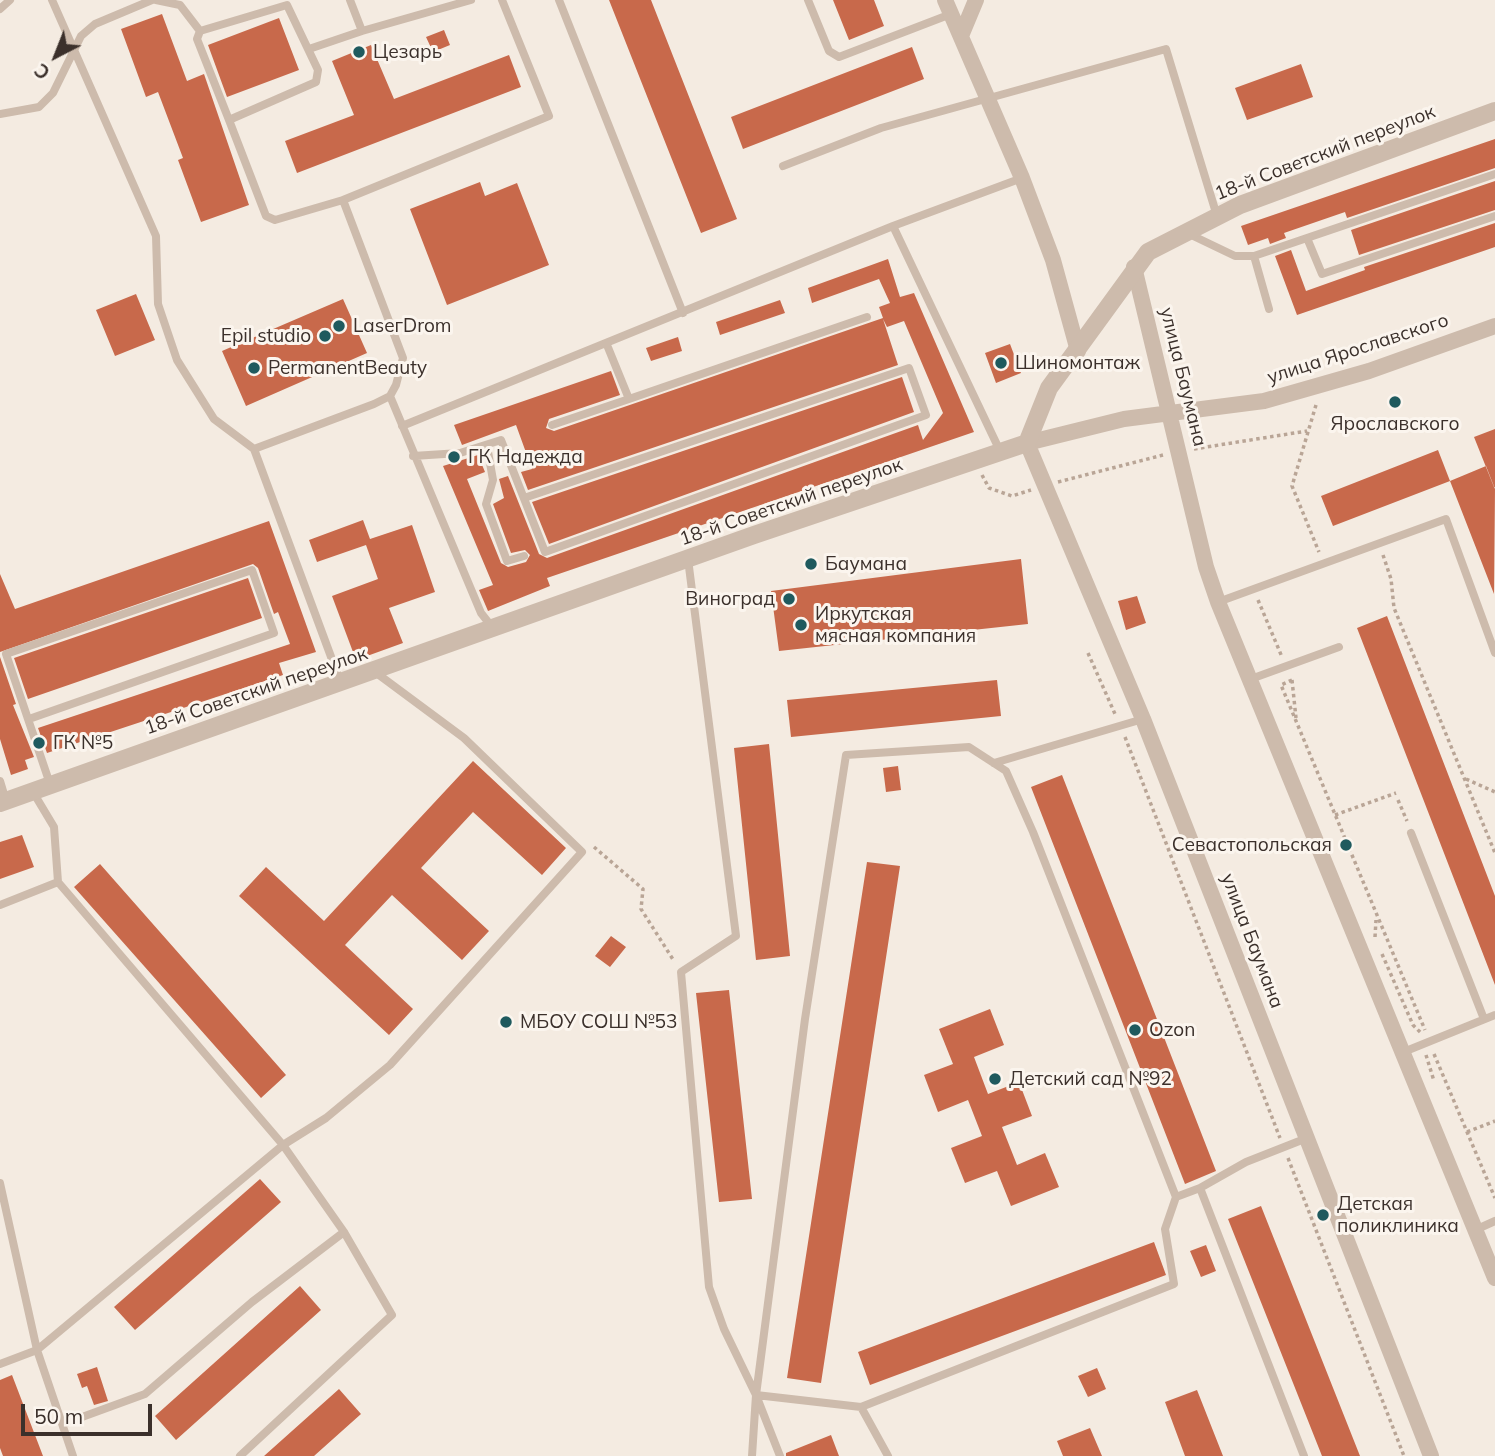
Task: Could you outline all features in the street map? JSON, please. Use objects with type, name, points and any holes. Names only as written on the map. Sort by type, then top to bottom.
[{"type":"street","points":[[961,36],[976,0]]},
{"type":"street","points":[[948,7],[1022,178],[1053,260],[1078,351]]},
{"type":"street","name":"18-й Советский переулок","points":[[3,802],[688,559],[1027,443],[1049,388],[1078,351],[1134,267],[1148,252],[1217,216],[1495,111]]},
{"type":"street","name":"улица Баумана","points":[[1134,267],[1206,567],[1218,602],[1495,1278]]},
{"type":"street","name":"улица Ярославского","points":[[1027,443],[1124,419],[1264,401],[1317,387],[1495,326]]},
{"type":"street","name":"улица Баумана","points":[[1027,443],[1143,719],[1431,1456]]},
{"type":"lane","points":[[0,9],[10,0]]},
{"type":"lane","points":[[52,0],[156,236],[158,304],[177,360],[214,419],[254,449],[341,684]]},
{"type":"lane","points":[[0,114],[40,107],[53,93],[81,36],[95,24],[154,0],[180,5],[200,31]]},
{"type":"lane","points":[[350,0],[362,31]]},
{"type":"lane","points":[[309,49],[456,2],[471,0]]},
{"type":"lane","points":[[200,31],[197,39],[266,216],[275,220],[343,200],[548,116],[502,0]]},
{"type":"lane","points":[[559,0],[683,313]]},
{"type":"lane","points":[[808,0],[829,51],[839,57],[948,7]]},
{"type":"lane","points":[[200,31],[287,5],[318,70],[316,82],[229,120]]},
{"type":"lane","points":[[783,166],[881,128],[1166,49],[1217,216]]},
{"type":"lane","points":[[1187,233],[1234,256],[1254,256],[1495,174]]},
{"type":"lane","points":[[402,426],[607,345],[893,226],[1022,178]]},
{"type":"lane","points":[[343,200],[403,358],[390,396],[481,613],[493,629]]},
{"type":"lane","points":[[1307,238],[1322,274],[1495,216]]},
{"type":"lane","points":[[893,226],[1001,452]]},
{"type":"lane","points":[[1254,256],[1269,309]]},
{"type":"lane","points":[[552,425],[867,317]]},
{"type":"lane","points":[[607,345],[629,399]]},
{"type":"lane","points":[[413,456],[460,453],[501,440],[545,552],[926,415],[909,369],[524,498]]},
{"type":"lane","points":[[254,449],[390,396]]},
{"type":"lane","points":[[487,446],[493,480],[486,504],[507,561],[524,556]]},
{"type":"lane","points":[[1218,602],[1446,519],[1495,653]]},
{"type":"lane","points":[[688,559],[736,936],[681,972],[709,1287],[724,1329],[756,1395],[780,1456]]},
{"type":"lane","points":[[29,719],[274,633],[252,570],[6,654],[50,784]]},
{"type":"lane","points":[[1248,680],[1339,648]]},
{"type":"lane","points":[[0,1364],[37,1350],[283,1145],[326,1118],[390,1065],[582,852],[464,738],[375,672]]},
{"type":"lane","points":[[994,763],[1143,719]]},
{"type":"lane","points":[[752,1456],[756,1395],[804,1019],[846,755],[969,747],[1006,771],[1033,832],[1176,1197],[1165,1229],[1174,1284],[861,1407],[756,1395]]},
{"type":"lane","points":[[0,780],[3,802]]},
{"type":"lane","points":[[32,791],[54,827],[58,882],[283,1145],[344,1232],[392,1315],[240,1456]]},
{"type":"lane","points":[[1411,833],[1484,1019]]},
{"type":"lane","points":[[0,905],[58,882]]},
{"type":"lane","points":[[1401,1052],[1495,1015]]},
{"type":"lane","points":[[1176,1197],[1200,1188],[1246,1162],[1307,1138]]},
{"type":"lane","points":[[0,1183],[37,1350],[73,1456]]},
{"type":"lane","points":[[1200,1188],[1304,1456]]},
{"type":"lane","points":[[1475,1230],[1495,1221]]},
{"type":"lane","points":[[63,1424],[145,1394],[252,1302],[344,1232]]},
{"type":"lane","points":[[861,1407],[888,1456]]},
{"type":"path","points":[[1324,564],[1292,486],[1314,406],[1325,402]]},
{"type":"path","points":[[975,462],[989,488],[1012,496],[1180,451],[1307,432]]},
{"type":"path","points":[[1378,544],[1391,579],[1394,608],[1495,853]]},
{"type":"path","points":[[1254,589],[1292,680],[1297,723]]},
{"type":"path","points":[[1088,653],[1121,726],[1404,1456]]},
{"type":"path","points":[[1292,680],[1281,685],[1495,1198]]},
{"type":"path","points":[[1464,778],[1495,792]]},
{"type":"path","points":[[1335,815],[1396,793]]},
{"type":"path","points":[[1398,800],[1411,833]]},
{"type":"path","points":[[582,852],[591,844],[643,889],[641,909],[681,972]]},
{"type":"path","points":[[1377,917],[1374,936],[1413,1025],[1429,1042]]},
{"type":"path","points":[[1429,1042],[1425,1059],[1435,1084]]},
{"type":"path","points":[[1467,1132],[1495,1121]]},
{"type":"building","points":[[609,0],[651,0],[737,219],[701,233]]},
{"type":"building","points":[[833,0],[874,0],[884,26],[849,40]]},
{"type":"building","points":[[162,14],[187,81],[204,74],[249,205],[201,222],[178,160],[183,158],[158,92],[146,97],[121,29]]},
{"type":"building","points":[[279,18],[299,70],[227,97],[208,45]]},
{"type":"building","points":[[444,30],[450,45],[433,52],[426,37]]},
{"type":"building","points":[[371,45],[394,99],[509,55],[521,87],[297,173],[285,141],[354,115],[332,61]]},
{"type":"building","points":[[912,47],[924,79],[743,149],[731,117]]},
{"type":"building","points":[[1301,64],[1313,97],[1247,120],[1235,88]]},
{"type":"building","points":[[1495,139],[1495,168],[1347,218],[1345,212],[1284,233],[1286,238],[1270,244],[1268,238],[1248,245],[1241,226]]},
{"type":"building","points":[[1495,181],[1495,210],[1359,255],[1351,230]]},
{"type":"building","points":[[480,182],[485,196],[517,183],[549,265],[447,305],[410,209]]},
{"type":"building","points":[[1495,223],[1495,247],[1297,315],[1275,256],[1291,250],[1306,291],[1365,270],[1364,267]]},
{"type":"building","points":[[888,259],[900,297],[914,293],[974,432],[547,578],[550,586],[488,611],[479,590],[493,585],[443,466],[478,455],[485,472],[467,479],[501,563],[508,567],[526,562],[530,555],[525,550],[511,553],[493,504],[504,498],[499,479],[508,476],[539,554],[547,558],[918,425],[923,440],[943,413],[904,321],[887,327],[883,319],[898,365],[528,490],[521,472],[532,469],[516,425],[462,445],[454,425],[611,371],[620,395],[549,419],[546,428],[554,431],[883,318],[879,307],[890,303],[879,279],[812,303],[808,288]]},
{"type":"building","points":[[136,294],[155,340],[115,356],[96,310]]},
{"type":"building","points":[[343,299],[367,353],[246,406],[222,351]]},
{"type":"building","points":[[780,300],[785,313],[720,335],[716,322]]},
{"type":"building","points":[[678,337],[682,351],[651,361],[646,348]]},
{"type":"building","points":[[1010,344],[1021,373],[996,383],[985,353]]},
{"type":"building","points":[[902,377],[914,412],[549,544],[532,502]]},
{"type":"building","points":[[1495,429],[1495,487],[1494,487],[1474,437]]},
{"type":"building","points":[[1438,450],[1450,481],[1333,526],[1321,496]]},
{"type":"building","points":[[1486,466],[1495,489],[1494,594],[1450,481]]},
{"type":"building","points":[[363,520],[370,539],[412,525],[435,592],[389,608],[403,643],[356,660],[332,596],[378,579],[366,545],[317,562],[309,540]]},
{"type":"building","points":[[269,521],[316,652],[279,663],[283,675],[47,753],[38,728],[290,644],[278,612],[274,614],[258,568],[253,564],[0,652],[0,574],[15,609]]},
{"type":"building","points":[[1021,559],[1028,624],[779,651],[771,591]]},
{"type":"building","points":[[248,578],[262,618],[28,699],[14,658]]},
{"type":"building","points":[[1137,596],[1146,623],[1126,630],[1118,601]]},
{"type":"building","points":[[1387,616],[1495,896],[1495,985],[1357,628]]},
{"type":"building","points":[[0,657],[16,704],[13,705],[34,757],[25,760],[28,769],[11,775],[0,739]]},
{"type":"building","points":[[997,680],[1001,716],[791,737],[787,700]]},
{"type":"building","points":[[769,744],[790,956],[756,960],[734,748]]},
{"type":"building","points":[[473,761],[566,848],[542,875],[473,812],[421,868],[489,931],[462,960],[392,895],[345,945],[413,1009],[389,1035],[239,896],[266,867],[324,921]]},
{"type":"building","points":[[898,766],[901,790],[886,792],[883,768]]},
{"type":"building","points":[[1062,775],[1216,1171],[1185,1184],[1031,787]]},
{"type":"building","points":[[22,835],[34,867],[0,879],[0,842]]},
{"type":"building","points":[[867,862],[900,866],[821,1383],[787,1378]]},
{"type":"building","points":[[100,864],[286,1075],[261,1098],[74,887]]},
{"type":"building","points":[[611,936],[626,947],[610,967],[595,956]]},
{"type":"building","points":[[729,990],[752,1199],[719,1202],[696,993]]},
{"type":"building","points":[[990,1009],[1004,1045],[974,1057],[988,1094],[1019,1082],[1032,1116],[1002,1127],[1017,1165],[1045,1153],[1059,1187],[1011,1206],[997,1171],[965,1183],[951,1148],[982,1136],[968,1100],[938,1112],[924,1075],[953,1064],[939,1029]]},
{"type":"building","points":[[260,1179],[281,1202],[135,1330],[114,1307]]},
{"type":"building","points":[[1261,1206],[1360,1456],[1322,1456],[1228,1219]]},
{"type":"building","points":[[1154,1242],[1166,1275],[870,1385],[858,1352]]},
{"type":"building","points":[[1206,1245],[1216,1271],[1201,1277],[1190,1251]]},
{"type":"building","points":[[300,1286],[321,1310],[176,1440],[155,1416]]},
{"type":"building","points":[[97,1367],[108,1401],[94,1405],[87,1386],[82,1388],[77,1374]]},
{"type":"building","points":[[1097,1368],[1106,1389],[1088,1397],[1078,1376]]},
{"type":"building","points":[[12,1375],[43,1456],[3,1456],[0,1448],[0,1380]]},
{"type":"building","points":[[339,1389],[361,1414],[314,1456],[264,1456]]},
{"type":"building","points":[[1197,1390],[1223,1456],[1185,1456],[1165,1402]]},
{"type":"building","points":[[1090,1428],[1102,1456],[1063,1456],[1057,1441]]},
{"type":"building","points":[[831,1435],[839,1456],[786,1456],[786,1453]]},
{"type":"place","name":"Цезарь","points":[[359,52]]},
{"type":"place","name":"LaseгDrom","points":[[339,326]]},
{"type":"place","name":"Epil studio","points":[[325,336]]},
{"type":"place","name":"Шиномонтаж","points":[[1001,363]]},
{"type":"place","name":"PermanentBeauty","points":[[254,368]]},
{"type":"place","name":"Ярославского","points":[[1395,402]]},
{"type":"place","name":"ГК Надежда","points":[[454,457]]},
{"type":"place","name":"Баумана","points":[[811,564]]},
{"type":"place","name":"Виноград","points":[[789,599]]},
{"type":"place","name":"Иркутская мясная компания","points":[[801,625]]},
{"type":"place","name":"ГК №5","points":[[39,743]]},
{"type":"place","name":"Севастопольская","points":[[1346,845]]},
{"type":"place","name":"МБОУ СОШ №53","points":[[506,1022]]},
{"type":"place","name":"Ozon","points":[[1135,1030]]},
{"type":"place","name":"Детский сад №92","points":[[995,1079]]},
{"type":"place","name":"Детская поликлиника","points":[[1323,1215]]}]
